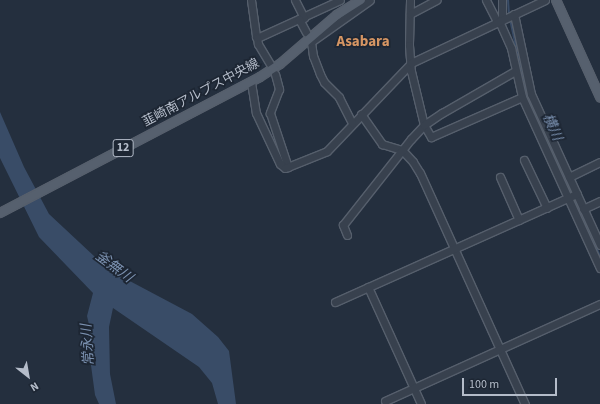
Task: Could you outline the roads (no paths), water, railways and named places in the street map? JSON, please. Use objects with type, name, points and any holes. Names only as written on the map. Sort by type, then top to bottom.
[{"type":"main road","name":"韮崎南アルプス中央線","points":[[0,214],[248,83],[280,64],[336,15],[360,0]]},
{"type":"main road","points":[[556,0],[600,97]]},
{"type":"street","points":[[251,0],[258,44],[270,64]]},
{"type":"street","points":[[295,0],[306,32]]},
{"type":"street","points":[[352,123],[339,97],[324,82],[314,56],[311,42],[370,0]]},
{"type":"street","points":[[410,0],[409,45],[411,71],[424,125],[432,137],[522,97]]},
{"type":"street","points":[[410,14],[436,0]]},
{"type":"street","points":[[486,0],[505,19],[528,85],[583,209],[598,237],[600,245]]},
{"type":"street","points":[[502,0],[515,71],[522,97],[600,268]]},
{"type":"street","points":[[248,83],[256,113],[280,164],[287,167],[326,151],[411,63],[545,0]]},
{"type":"street","points":[[258,38],[338,1]]},
{"type":"street","points":[[347,235],[342,225],[424,125],[515,71]]},
{"type":"street","points":[[275,74],[279,89],[270,113],[287,167]]},
{"type":"street","points":[[361,114],[382,144],[402,150],[413,162],[420,173],[525,404]]},
{"type":"street","points":[[524,160],[547,208]]},
{"type":"street","points":[[569,177],[600,162]]},
{"type":"street","points":[[500,177],[519,220]]},
{"type":"street","points":[[335,302],[577,194]]},
{"type":"street","points":[[583,209],[600,201]]},
{"type":"street","points":[[368,287],[422,404]]},
{"type":"street","points":[[385,402],[600,304]]},
{"type":"water","points":[[0,112],[24,167],[49,214],[109,270],[192,314],[218,337],[229,351],[236,404],[218,404],[212,383],[199,367],[113,308],[109,327],[110,374],[116,404],[99,404],[95,395],[90,358],[90,329],[87,316],[93,293],[39,237],[0,158]]},
{"type":"waterway","name":"横川","points":[[508,0],[509,15]]},
{"type":"waterway","name":"横川","points":[[510,19],[526,93],[600,256]]},
{"type":"district","name":"Asabara","points":[[363,42]]},
{"type":"water label","name":"釜無川","points":[[114,267]]},
{"type":"water label","name":"常永川","points":[[88,345]]}]
